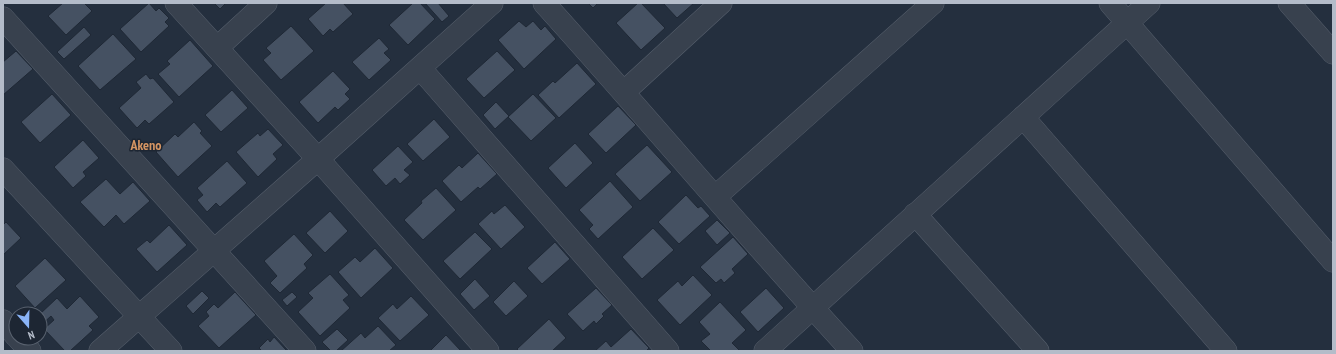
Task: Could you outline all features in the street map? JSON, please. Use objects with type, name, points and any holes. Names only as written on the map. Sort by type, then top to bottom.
[{"type":"street","points":[[176,3],[318,159],[488,351]]},
{"type":"street","points":[[217,48],[266,3]]},
{"type":"street","points":[[100,351],[492,3]]},
{"type":"street","points":[[544,3],[624,92],[812,308],[852,351]]},
{"type":"street","points":[[624,92],[721,3]]},
{"type":"street","points":[[715,197],[933,3]]},
{"type":"street","points":[[1110,3],[1333,261]]},
{"type":"street","points":[[765,351],[1148,3]]},
{"type":"street","points":[[1289,3],[1333,53]]},
{"type":"street","points":[[3,18],[305,351]]},
{"type":"street","points":[[420,68],[668,351]]},
{"type":"street","points":[[1023,117],[1226,351]]},
{"type":"street","points":[[3,169],[171,351]]},
{"type":"street","points":[[916,214],[1038,351]]},
{"type":"building","points":[[63,3],[84,3],[92,11],[66,35],[48,16]]},
{"type":"building","points":[[149,3],[156,11],[159,8],[169,18],[165,22],[169,26],[141,52],[120,29]]},
{"type":"building","points":[[214,3],[226,3],[220,9]]},
{"type":"building","points":[[326,3],[343,3],[353,14],[333,32],[330,29],[323,36],[308,19]]},
{"type":"building","points":[[413,3],[420,3],[435,19],[408,45],[389,25]]},
{"type":"building","points":[[425,3],[438,3],[449,16],[442,22]]},
{"type":"building","points":[[588,3],[598,3],[593,8]]},
{"type":"building","points":[[638,3],[641,3],[665,28],[641,50],[616,23]]},
{"type":"building","points":[[663,3],[694,3],[677,18]]},
{"type":"building","points":[[519,21],[526,27],[533,21],[541,30],[545,26],[556,39],[524,69],[498,40]]},
{"type":"building","points":[[291,26],[314,51],[281,80],[263,60],[271,53],[266,48]]},
{"type":"building","points":[[84,27],[91,35],[64,59],[57,52]]},
{"type":"building","points":[[113,34],[136,59],[100,90],[78,66]]},
{"type":"building","points":[[379,38],[389,49],[384,53],[391,60],[369,80],[352,62]]},
{"type":"building","points":[[190,40],[213,66],[179,97],[158,74],[170,64],[167,61]]},
{"type":"building","points":[[16,51],[33,69],[3,95],[3,62]]},
{"type":"building","points":[[497,51],[515,70],[484,98],[466,79]]},
{"type":"building","points":[[577,63],[596,84],[559,118],[538,95],[553,81],[555,83]]},
{"type":"building","points":[[333,71],[350,89],[345,94],[350,99],[338,110],[335,107],[318,123],[299,102]]},
{"type":"building","points":[[146,74],[150,79],[153,78],[174,102],[149,124],[145,120],[137,128],[119,108],[141,88],[136,82]]},
{"type":"building","points":[[232,90],[248,108],[221,132],[205,115]]},
{"type":"building","points":[[52,94],[71,115],[40,143],[21,122]]},
{"type":"building","points":[[533,94],[556,118],[531,141],[508,117]]},
{"type":"building","points":[[496,102],[509,116],[495,129],[483,115]]},
{"type":"building","points":[[618,106],[636,125],[606,153],[588,134]]},
{"type":"building","points":[[434,119],[450,137],[423,161],[407,144]]},
{"type":"building","points":[[194,122],[202,131],[200,133],[212,146],[178,177],[156,152],[175,134],[178,137]]},
{"type":"building","points":[[268,129],[283,145],[273,154],[277,159],[258,177],[236,152],[258,133],[260,136]]},
{"type":"building","points":[[83,140],[99,158],[83,172],[86,176],[73,188],[54,167]]},
{"type":"building","points":[[575,143],[593,163],[566,188],[548,168]]},
{"type":"building","points":[[647,145],[672,172],[640,201],[615,174]]},
{"type":"building","points":[[398,146],[413,162],[404,170],[410,175],[400,184],[395,178],[386,186],[372,170]]},
{"type":"building","points":[[478,153],[497,174],[480,189],[478,187],[461,202],[442,181],[459,165],[462,168]]},
{"type":"building","points":[[227,161],[247,183],[220,207],[216,203],[207,212],[197,200],[203,195],[197,188]]},
{"type":"building","points":[[106,179],[120,194],[133,182],[150,201],[124,224],[116,215],[104,227],[80,202]]},
{"type":"building","points":[[610,181],[633,207],[598,239],[589,229],[593,225],[579,210]]},
{"type":"building","points":[[436,188],[456,210],[423,240],[404,220],[422,203],[421,201]]},
{"type":"building","points":[[686,195],[698,208],[701,206],[710,216],[679,244],[658,222]]},
{"type":"building","points":[[505,205],[525,227],[501,249],[478,224],[492,211],[494,214]]},
{"type":"building","points":[[330,211],[348,231],[325,253],[306,233]]},
{"type":"building","points":[[717,220],[730,233],[717,245],[705,231]]},
{"type":"building","points":[[6,222],[21,238],[3,255],[3,225]]},
{"type":"building","points":[[169,225],[187,245],[157,272],[136,249],[147,240],[150,243]]},
{"type":"building","points":[[653,228],[674,250],[642,279],[622,257]]},
{"type":"building","points":[[475,232],[492,249],[460,279],[443,261]]},
{"type":"building","points":[[294,234],[313,255],[304,264],[307,268],[280,293],[270,283],[277,276],[264,261]]},
{"type":"building","points":[[733,237],[748,254],[732,269],[735,273],[724,283],[721,279],[716,283],[700,267]]},
{"type":"building","points":[[555,242],[570,259],[542,284],[527,268]]},
{"type":"building","points":[[375,248],[393,268],[361,298],[338,272],[355,257],[360,262]]},
{"type":"building","points":[[45,258],[66,280],[37,306],[33,306],[15,286]]},
{"type":"building","points":[[330,274],[349,295],[343,300],[350,308],[320,336],[298,312],[313,298],[308,293]]},
{"type":"building","points":[[693,275],[712,295],[680,325],[657,300],[678,281],[682,286]]},
{"type":"building","points":[[475,279],[490,296],[474,310],[460,294]]},
{"type":"building","points":[[514,281],[528,296],[506,316],[493,302]]},
{"type":"building","points":[[596,288],[612,305],[602,314],[604,316],[596,324],[594,321],[583,331],[567,314]]},
{"type":"building","points":[[766,288],[784,308],[758,332],[740,312]]},
{"type":"building","points":[[202,291],[209,298],[193,314],[186,306]]},
{"type":"building","points":[[235,292],[256,315],[219,348],[198,326],[209,316],[206,312],[214,304],[218,308]]},
{"type":"building","points":[[292,292],[297,297],[287,306],[282,300]]},
{"type":"building","points":[[80,296],[99,317],[89,326],[93,330],[70,351],[65,351],[48,333],[48,325],[54,320],[51,316],[48,319],[48,306],[57,298],[67,309]]},
{"type":"building","points":[[411,296],[429,315],[400,341],[378,318],[393,304],[397,309]]},
{"type":"building","points":[[720,302],[746,330],[732,343],[739,350],[738,351],[711,351],[701,341],[710,334],[699,322]]},
{"type":"building","points":[[549,319],[566,338],[552,351],[519,351],[517,349]]},
{"type":"building","points":[[378,326],[396,345],[389,351],[341,351],[361,333],[365,338]]},
{"type":"building","points":[[337,329],[348,340],[336,351],[331,351],[322,342]]},
{"type":"building","points":[[631,329],[649,348],[646,351],[595,351],[606,341],[611,347]]},
{"type":"building","points":[[446,335],[461,351],[430,351]]},
{"type":"building","points":[[274,337],[287,351],[260,351],[261,350],[259,348],[268,339],[270,342]]},
{"type":"district","name":"Akeno","points":[[146,145]]}]
